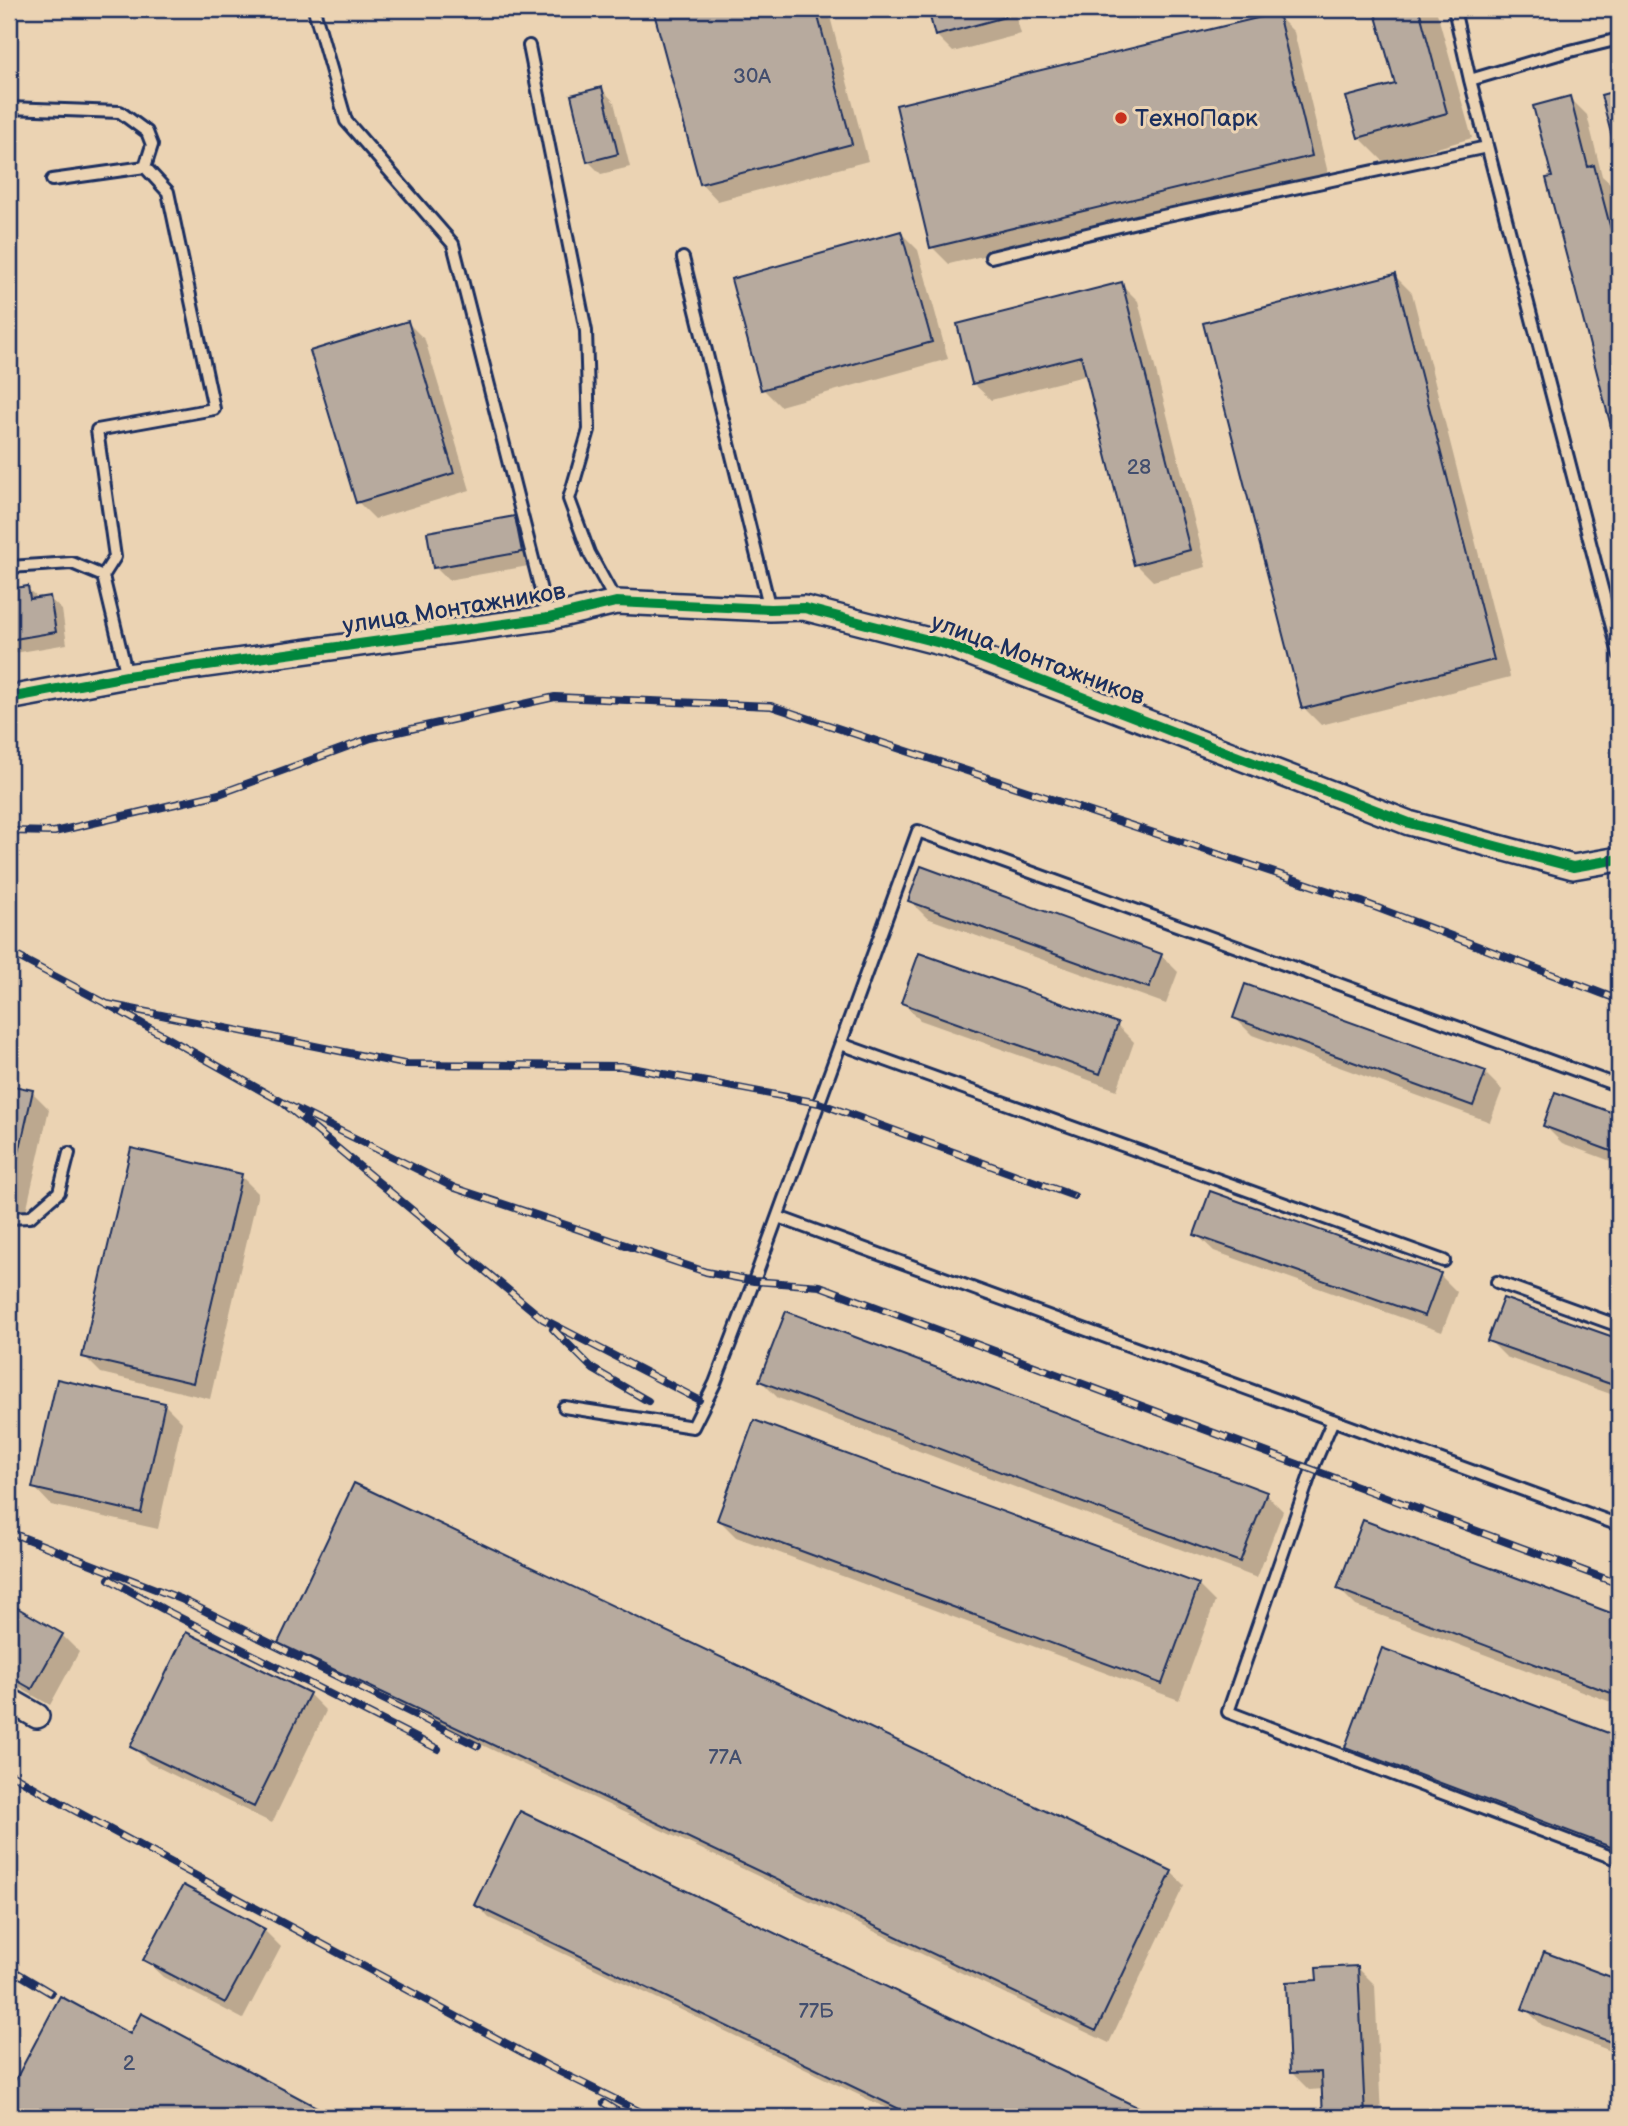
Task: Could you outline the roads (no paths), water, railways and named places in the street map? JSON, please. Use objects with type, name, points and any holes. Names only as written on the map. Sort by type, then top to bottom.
[{"type":"street","name":"улица Монтажников","points":[[9,698],[127,676],[548,618],[616,602],[804,608],[948,645],[1409,823],[1573,867],[1619,859]]},
{"type":"street","points":[[9,1700],[37,1716]]},
{"type":"lane","points":[[1454,9],[1619,654]]},
{"type":"lane","points":[[315,13],[346,121],[453,244],[548,618]]},
{"type":"lane","points":[[1470,80],[1619,39]]},
{"type":"lane","points":[[529,46],[586,331],[589,430],[569,499],[589,553],[616,602]]},
{"type":"lane","points":[[9,108],[120,112],[147,132],[152,145],[145,167]]},
{"type":"lane","points":[[991,257],[1149,219],[1488,147]]},
{"type":"lane","points":[[52,180],[145,167]]},
{"type":"lane","points":[[127,676],[103,576],[115,557],[97,430],[214,409],[168,192],[145,167]]},
{"type":"lane","points":[[683,257],[770,609]]},
{"type":"lane","points":[[9,567],[72,563],[103,576]]},
{"type":"lane","points":[[564,1407],[692,1427],[715,1383],[778,1217],[918,831],[1619,1086]]},
{"type":"lane","points":[[841,1044],[1444,1261]]},
{"type":"lane","points":[[9,1218],[30,1217],[59,1192],[69,1153]]},
{"type":"lane","points":[[778,1217],[1619,1525]]},
{"type":"lane","points":[[1497,1282],[1619,1326]]},
{"type":"lane","points":[[1332,1420],[1312,1469],[1228,1712],[1619,1860]]},
{"type":"railway","points":[[9,831],[54,832],[219,794],[371,738],[555,697],[771,706],[1362,902],[1619,1000]]},
{"type":"railway","points":[[9,952],[282,1102],[543,1319],[699,1400]]},
{"type":"railway","points":[[107,1004],[404,1064],[621,1066],[819,1103],[1074,1196]]},
{"type":"railway","points":[[282,1102],[455,1188],[706,1272],[754,1281],[820,1286],[1619,1584]]},
{"type":"railway","points":[[553,1329],[593,1369],[648,1401]]},
{"type":"railway","points":[[9,1532],[181,1599],[478,1746]]},
{"type":"railway","points":[[109,1579],[438,1749]]},
{"type":"railway","points":[[9,1773],[548,2066],[651,2117]]},
{"type":"railway","points":[[9,1968],[51,1993]]},
{"type":"railway","points":[[604,2103],[626,2117]]},
{"type":"place","name":"ТехноПарк","points":[[1121,118]]}]
